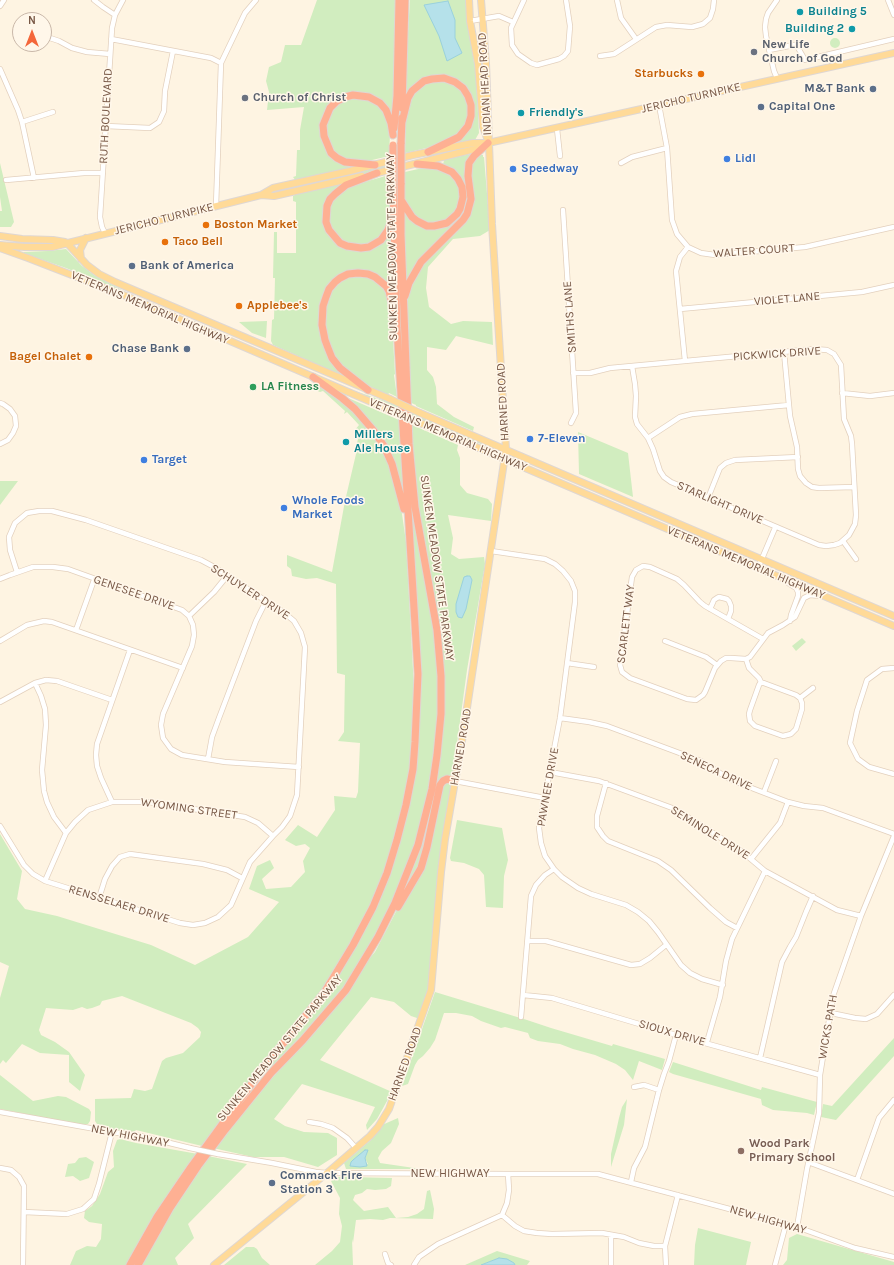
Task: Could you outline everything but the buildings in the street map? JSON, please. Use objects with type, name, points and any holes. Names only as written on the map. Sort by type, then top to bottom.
[{"type":"highway","name":"SUNKEN MEADOW STATE PARKWAY","points":[[130,1265],[157,1216],[190,1167],[264,1067],[324,993],[353,945],[373,907],[387,873],[398,840],[406,805],[413,769],[416,742],[418,674],[408,528],[395,276],[395,213],[402,122],[404,1]]},
{"type":"highway","name":"SUNKEN MEADOW STATE PARKWAY","points":[[138,1265],[170,1208],[224,1130],[271,1073],[303,1040],[346,990],[383,928],[395,903],[418,845],[432,789],[441,714],[441,676],[437,630],[415,507],[408,444],[401,200],[397,184],[393,145],[404,1]]},
{"type":"highway","points":[[402,122],[408,98],[412,91],[424,81],[444,78],[455,82],[463,88],[471,105],[471,116],[468,126],[459,137],[428,152]]},
{"type":"highway","points":[[375,165],[345,162],[337,158],[332,153],[324,136],[323,125],[330,108],[337,101],[345,97],[353,95],[369,97],[380,103],[386,110],[391,123],[393,135]]},
{"type":"highway","points":[[403,308],[409,283],[421,262],[463,220],[467,214],[471,199],[468,170],[469,163],[474,156],[488,144]]},
{"type":"highway","points":[[401,200],[412,217],[427,226],[447,223],[457,214],[460,209],[463,197],[462,187],[452,172],[443,167],[417,164]]},
{"type":"highway","points":[[377,173],[346,185],[330,199],[327,206],[326,222],[329,230],[340,243],[347,246],[361,248],[369,247],[381,240],[388,230],[395,213]]},
{"type":"highway","points":[[368,390],[340,368],[332,358],[325,340],[322,317],[324,302],[329,289],[340,278],[348,274],[368,274],[375,277],[381,281],[389,291],[397,328]]},
{"type":"highway","points":[[313,377],[355,409],[377,435],[384,446],[392,464],[408,528]]},
{"type":"highway","points":[[383,928],[389,922],[421,868],[440,785],[447,779],[456,781]]},
{"type":"main road","name":"INDIAN HEAD ROAD","points":[[469,0],[470,21],[478,64],[483,126],[488,144]]},
{"type":"main road","name":"INDIAN HEAD ROAD","points":[[481,0],[486,63],[488,144]]},
{"type":"main road","name":"JERICHO TURNPIKE","points":[[261,195],[274,196],[377,173],[475,149],[488,144],[894,53]]},
{"type":"main road","name":"JERICHO TURNPIKE","points":[[0,244],[26,247],[52,247],[261,195],[273,188],[428,152],[473,143],[488,144]]},
{"type":"main road","name":"HARNED ROAD","points":[[214,1265],[327,1173],[370,1136],[378,1127],[389,1109],[432,990],[445,839],[456,781],[506,449],[488,144]]},
{"type":"main road","name":"JERICHO TURNPIKE","points":[[0,236],[22,239],[53,240],[66,243]]},
{"type":"main road","points":[[82,260],[80,250],[86,238]]},
{"type":"main road","points":[[0,241],[22,239]]},
{"type":"main road","name":"VETERANS MEMORIAL HIGHWAY","points":[[66,243],[93,270],[115,282],[894,616]]},
{"type":"main road","name":"VETERANS MEMORIAL HIGHWAY","points":[[0,248],[142,303],[894,626]]},
{"type":"street","points":[[0,6],[4,0]]},
{"type":"street","points":[[94,0],[115,14]]},
{"type":"street","name":"RUTH BOULEVARD","points":[[105,233],[100,217],[112,28],[115,14],[123,0]]},
{"type":"street","points":[[216,206],[221,63],[245,13],[256,0]]},
{"type":"street","points":[[524,0],[513,22],[511,31],[512,45],[518,54],[531,63],[537,65],[559,59],[566,53],[569,46],[570,26],[566,0]]},
{"type":"street","points":[[617,0],[621,18],[636,39]]},
{"type":"street","points":[[600,56],[614,54],[656,27],[667,25],[692,27],[703,24],[710,18],[714,0]]},
{"type":"street","points":[[776,0],[766,19],[766,36],[777,78]]},
{"type":"street","points":[[888,0],[894,15]]},
{"type":"street","points":[[470,21],[499,16],[513,22]]},
{"type":"street","points":[[52,39],[72,48],[87,52],[110,54]]},
{"type":"street","points":[[112,39],[211,58],[221,63]]},
{"type":"street","points":[[769,50],[794,45],[797,46],[805,60],[894,40]]},
{"type":"street","points":[[106,126],[150,128],[159,122],[164,111],[173,51]]},
{"type":"street","points":[[0,69],[16,104],[22,122],[34,178]]},
{"type":"street","points":[[659,105],[667,148],[672,220],[676,234],[688,247],[680,257],[676,271],[685,361]]},
{"type":"street","points":[[22,122],[53,112]]},
{"type":"street","points":[[557,128],[560,156]]},
{"type":"street","points":[[621,163],[632,157],[667,148]]},
{"type":"street","points":[[6,180],[84,173],[103,173]]},
{"type":"street","name":"SMITHS LANE","points":[[563,210],[576,414],[571,423]]},
{"type":"street","name":"WALTER COURT","points":[[688,247],[701,253],[715,255],[804,247],[894,227]]},
{"type":"street","name":"VIOLET LANE","points":[[680,308],[848,294],[894,285]]},
{"type":"street","name":"PICKWICK DRIVE","points":[[573,373],[590,372],[610,368],[822,349],[834,354],[841,365],[844,419],[851,436],[856,515],[855,524],[849,535],[843,540]]},
{"type":"street","points":[[784,352],[790,416],[797,447],[798,469],[800,476],[812,487],[854,487]]},
{"type":"street","name":"STARLIGHT DRIVE","points":[[632,366],[635,384],[635,417],[637,424],[648,438],[660,471],[664,477],[671,482],[819,545],[834,545],[843,540]]},
{"type":"street","points":[[842,393],[870,396],[894,393]]},
{"type":"street","points":[[0,403],[10,409],[15,416],[16,426],[14,433],[8,440],[0,444]]},
{"type":"street","points":[[648,438],[680,417],[692,414],[789,405]]},
{"type":"street","points":[[708,498],[720,468],[726,463],[734,460],[798,458]]},
{"type":"street","name":"SCHUYLER DRIVE","points":[[17,572],[10,550],[9,537],[15,523],[27,513],[52,511],[71,515],[200,560],[216,568],[282,611],[294,621],[301,633],[305,647],[297,795],[290,816],[250,862],[242,878]]},
{"type":"street","points":[[758,568],[776,528]]},
{"type":"street","points":[[843,540],[856,559]]},
{"type":"street","name":"PAWNEE DRIVE","points":[[491,551],[526,556],[555,564],[571,581],[574,591],[575,602],[560,718],[539,828],[545,856],[554,869],[568,882],[591,894],[626,905],[638,912],[648,921],[681,966],[690,973],[702,979],[722,985]]},
{"type":"street","name":"SCARLETT WAY","points":[[716,665],[705,692],[700,698],[692,700],[630,678],[622,672],[620,666],[632,577],[636,570],[643,566],[650,567],[677,579],[700,602],[710,609],[763,639]]},
{"type":"street","name":"GENESEE DRIVE","points":[[0,580],[17,572],[33,567],[68,569],[94,580],[182,610],[189,616],[193,625],[194,635],[192,646],[163,714],[161,725],[163,738],[171,749],[182,754],[208,759],[299,767]]},
{"type":"street","points":[[189,616],[214,592],[227,576]]},
{"type":"street","points":[[777,576],[796,588],[798,592],[790,621]]},
{"type":"street","points":[[76,630],[94,580]]},
{"type":"street","points":[[665,641],[706,657],[716,665],[726,658],[746,659],[772,630],[795,617],[802,601],[806,596],[826,597]]},
{"type":"street","points":[[710,609],[714,600],[717,598],[727,599],[731,606],[728,620]]},
{"type":"street","points":[[208,759],[212,737],[253,627],[266,601]]},
{"type":"street","points":[[0,641],[27,625],[44,621],[52,622],[183,668]]},
{"type":"street","points":[[112,802],[97,766],[97,744],[130,650]]},
{"type":"street","points":[[746,659],[749,668],[761,682],[796,695],[800,698],[802,709],[796,729],[791,734],[783,736],[755,726],[750,721],[749,714],[761,682]]},
{"type":"street","points":[[567,663],[594,667]]},
{"type":"street","points":[[894,668],[882,669],[867,680],[857,711],[850,743],[858,759],[869,767],[894,774]]},
{"type":"street","points":[[0,702],[35,683],[46,680],[57,681],[112,700]]},
{"type":"street","points":[[35,683],[45,709],[46,725],[42,770],[44,791],[47,802],[54,816],[66,833]]},
{"type":"street","points":[[800,698],[813,688]]},
{"type":"street","name":"SENECA DRIVE","points":[[560,718],[607,726],[700,761],[731,780],[788,802],[804,806],[823,808],[894,835]]},
{"type":"street","points":[[764,792],[776,761]]},
{"type":"street","name":"SEMINOLE DRIVE","points":[[550,772],[590,778],[675,809],[723,839],[765,870],[837,910],[861,916]]},
{"type":"street","points":[[456,781],[545,798]]},
{"type":"street","points":[[606,783],[597,816],[597,827],[603,836],[608,841],[658,861],[670,870],[726,922],[737,928]]},
{"type":"street","name":"WYOMING STREET","points":[[45,881],[66,833],[75,822],[88,810],[112,802],[148,802],[245,817],[258,823],[273,836]]},
{"type":"street","points":[[751,859],[780,822],[788,802]]},
{"type":"street","name":"RENSSELAER DRIVE","points":[[0,826],[24,865],[33,874],[45,881],[180,923],[193,925],[205,923],[218,917],[231,905],[242,878]]},
{"type":"street","name":"WICKS PATH","points":[[797,1226],[808,1162],[819,1113],[820,1075],[833,996],[861,916],[894,835]]},
{"type":"street","points":[[99,898],[105,879],[112,866],[120,857],[130,854],[203,864],[227,870],[242,878]]},
{"type":"street","points":[[521,1017],[531,896],[536,885],[545,875],[554,869]]},
{"type":"street","points":[[706,1042],[722,985],[728,950],[765,870]]},
{"type":"street","points":[[760,1058],[782,962],[796,937],[813,896]]},
{"type":"street","points":[[528,941],[546,941],[631,965],[640,964],[666,945]]},
{"type":"street","name":"SIOUX DRIVE","points":[[523,994],[552,998],[676,1035],[706,1042],[820,1075]]},
{"type":"street","points":[[831,1013],[866,1019],[877,1014],[894,995]]},
{"type":"street","points":[[631,1182],[634,1168],[645,1147],[659,1090],[676,1035]]},
{"type":"street","points":[[634,1086],[644,1085],[659,1090]]},
{"type":"street","points":[[857,1180],[879,1118],[894,1100]]},
{"type":"street","name":"NEW HIGHWAY","points":[[0,1112],[141,1136],[218,1154],[316,1172],[598,1174],[797,1226],[855,1248],[894,1257]]},
{"type":"street","points":[[309,1122],[334,1128],[347,1138],[356,1148]]},
{"type":"street","points":[[24,1212],[67,1214],[83,1209],[94,1198],[112,1132]]},
{"type":"street","points":[[808,1162],[894,1194]]},
{"type":"street","points":[[0,1168],[11,1170],[19,1177],[24,1186],[23,1265]]},
{"type":"street","points":[[414,1265],[419,1257],[438,1244],[502,1215],[507,1203],[509,1190],[508,1174]]},
{"type":"street","points":[[666,1265],[665,1246],[678,1196]]},
{"type":"street","points":[[502,1215],[514,1226],[524,1231],[552,1234],[602,1233],[624,1237],[639,1243],[654,1246],[665,1246]]},
{"type":"street","points":[[775,1265],[786,1224]]},
{"type":"street","points":[[611,1235],[611,1265]]},
{"type":"street","points":[[385,1254],[388,1263],[391,1265]]},
{"type":"green space","points":[[317,0],[396,0],[393,127],[391,116],[370,95],[335,101],[322,123],[328,150],[355,166],[355,168],[296,181],[293,177],[296,176],[297,150],[300,150],[300,130],[304,107],[267,110],[269,92],[266,81],[269,67],[281,62],[285,45],[301,45]]},
{"type":"green space","points":[[410,0],[466,0],[476,74],[479,133],[475,140],[449,145],[471,124],[469,92],[436,76],[404,97]]},
{"type":"green space","points":[[833,38],[837,38],[839,39],[839,47],[833,48],[830,45],[830,41]]},
{"type":"green space","points":[[429,82],[449,82],[461,89],[467,101],[469,113],[466,125],[457,136],[431,147],[405,153],[406,117],[412,94]]},
{"type":"green space","points":[[348,98],[373,101],[385,111],[390,134],[389,156],[368,161],[349,161],[340,157],[331,148],[326,138],[325,126],[330,112],[337,104]]},
{"type":"green space","points":[[475,153],[469,159],[470,191],[467,211],[420,262],[405,290],[402,204],[428,227],[454,220],[464,191],[443,165],[444,160]]},
{"type":"green space","points":[[480,155],[483,155],[484,157],[490,230],[480,236],[453,239],[428,267],[426,288],[429,307],[451,324],[463,321],[492,322],[493,345],[456,336],[446,350],[427,347],[427,370],[433,377],[436,387],[437,404],[454,417],[474,427],[473,431],[407,401],[407,299],[416,273],[473,204],[474,194],[471,170],[472,163]]},
{"type":"green space","points":[[0,163],[14,222],[11,227],[0,227],[0,211],[2,211],[0,197]]},
{"type":"green space","points":[[385,166],[385,169],[307,186],[307,185]]},
{"type":"green space","points":[[427,167],[446,171],[456,179],[460,194],[458,206],[452,216],[433,224],[425,223],[415,218],[405,202],[405,172]]},
{"type":"green space","points":[[389,175],[389,221],[380,239],[369,245],[352,246],[338,238],[330,227],[328,216],[330,203],[343,189]]},
{"type":"green space","points":[[347,182],[325,207],[336,243],[368,249],[391,227],[393,301],[381,279],[345,273],[324,296],[324,343],[348,378],[273,345],[271,341],[272,320],[274,319],[274,232],[277,232],[277,253],[296,253],[296,202],[293,201],[293,196],[295,193]]},
{"type":"green space","points":[[66,249],[82,266],[94,275],[122,290],[121,291],[66,268],[23,253]]},
{"type":"green space","points":[[350,275],[370,276],[388,292],[391,305],[394,375],[397,397],[389,393],[388,395],[359,381],[335,359],[327,343],[324,313],[333,287]]},
{"type":"green space","points":[[267,321],[266,338],[252,333],[239,322]]},
{"type":"green space","points":[[310,383],[329,391],[361,417],[384,450],[400,500],[406,542],[415,707],[409,775],[400,821],[381,881],[357,933],[330,980],[202,1146],[136,1130],[134,1132],[99,1127],[95,1121],[95,1099],[131,1098],[134,1089],[145,1091],[152,1089],[162,1061],[166,1058],[183,1053],[200,1037],[201,1032],[191,1023],[122,996],[102,1001],[100,1005],[87,1009],[82,1007],[73,1010],[46,1008],[39,1030],[41,1035],[55,1042],[69,1052],[85,1075],[80,1091],[69,1082],[69,1055],[40,1053],[22,1044],[6,1063],[3,1060],[0,1064],[0,998],[9,966],[0,962],[0,834],[22,871],[17,899],[25,909],[57,916],[151,945],[195,965],[248,937],[279,902],[249,889],[257,866],[270,860],[274,868],[262,879],[266,889],[291,887],[305,872],[303,861],[310,848],[305,844],[296,846],[285,840],[298,825],[317,837],[335,810],[334,796],[356,798],[358,792],[360,743],[338,741],[344,732],[345,675],[337,673],[336,584],[317,578],[306,579],[292,576],[291,569],[287,566],[287,555],[332,572],[345,501],[356,454],[358,439],[356,432],[354,431],[359,425],[347,412],[344,414],[345,411],[323,391],[320,392],[308,387]]},
{"type":"green space","points":[[355,391],[397,405],[397,410],[354,392]]},
{"type":"green space","points":[[346,397],[399,420],[405,504],[394,465]]},
{"type":"green space","points":[[409,410],[486,444],[486,446],[409,416]]},
{"type":"green space","points":[[410,424],[458,445],[457,450],[460,458],[460,485],[467,493],[488,499],[492,504],[491,521],[448,515],[453,538],[451,554],[459,559],[484,557],[485,564],[467,670],[453,773],[452,775],[438,782],[436,781],[441,748],[443,684],[415,486]]},
{"type":"green space","points":[[578,432],[628,453],[633,497],[579,474]]},
{"type":"green space","points":[[407,474],[434,626],[438,688],[434,760],[419,832],[392,905],[359,964],[336,998],[260,1084],[257,1082],[327,991],[395,856],[418,736]]},
{"type":"green space","points":[[0,481],[18,481],[0,505]]},
{"type":"green space","points":[[802,638],[806,642],[796,651],[792,646]]},
{"type":"green space","points":[[449,782],[451,787],[430,986],[420,1017],[417,1018],[411,1016],[394,1002],[371,997],[320,1060],[392,1092],[377,1119],[367,1130],[366,1125],[375,1107],[302,1084],[274,1119],[285,1126],[304,1132],[328,1133],[337,1138],[337,1155],[318,1167],[284,1157],[253,1157],[213,1148],[256,1095],[317,1030],[375,952],[400,904],[420,874],[441,786],[444,783]]},
{"type":"green space","points":[[433,798],[422,859],[402,895],[419,851]]},
{"type":"green space","points":[[457,820],[502,828],[508,860],[504,876],[503,908],[486,907],[484,875],[479,869],[464,863],[451,861],[450,858]]},
{"type":"green space","points":[[435,992],[612,1046],[613,1044],[665,1059],[662,1070],[639,1061],[633,1080],[625,1070],[616,1064],[595,1055],[560,1044],[538,1041],[530,1038],[528,1033],[505,1027],[501,1028],[472,1016],[456,1013],[444,1013],[435,1040],[430,1048],[418,1060],[408,1084],[402,1086]]},
{"type":"green space","points":[[894,1038],[894,1056],[836,1120],[821,1117],[823,1104],[832,1106]]},
{"type":"green space","points":[[673,1062],[761,1090],[762,1087],[817,1102],[814,1115],[773,1110],[762,1105],[761,1099],[673,1074],[669,1072]]},
{"type":"green space","points":[[0,1075],[33,1101],[58,1096],[66,1097],[89,1109],[91,1112],[90,1121],[88,1124],[82,1125],[0,1109]]},
{"type":"green space","points":[[627,1099],[624,1125],[611,1167],[611,1154],[619,1118],[622,1107]]},
{"type":"green space","points":[[398,1118],[399,1124],[391,1143],[382,1151],[378,1158],[380,1163],[421,1169],[346,1169],[344,1163],[371,1140],[382,1125]],"holes":[[[367,1153],[365,1158],[368,1164],[353,1160]]]},
{"type":"green space","points":[[120,1139],[198,1154],[128,1265],[70,1265],[76,1251],[87,1246],[96,1247],[101,1239],[102,1224],[89,1222],[84,1218],[85,1211],[92,1206],[100,1194],[108,1172],[114,1167],[113,1151],[117,1140]]},
{"type":"green space","points":[[208,1156],[247,1164],[188,1224],[194,1238],[175,1258],[178,1265],[140,1265],[154,1240]]},
{"type":"green space","points":[[86,1157],[94,1162],[89,1178],[80,1181],[73,1176],[65,1177],[68,1164],[75,1163],[79,1158]]},
{"type":"green space","points":[[335,1177],[392,1178],[391,1186],[386,1189],[367,1189],[362,1193],[355,1195],[353,1200],[364,1211],[388,1207],[396,1218],[408,1217],[417,1214],[424,1209],[427,1191],[430,1190],[434,1209],[433,1219],[390,1218],[383,1220],[356,1220],[353,1243],[352,1239],[353,1265],[315,1265],[332,1251],[340,1242],[342,1226],[339,1214],[340,1198],[331,1181]]},
{"type":"green space","points":[[698,1228],[751,1242],[746,1265],[694,1265]]},
{"type":"green space","points":[[797,1234],[894,1262],[894,1265],[783,1265],[787,1260],[789,1238]]},
{"type":"green space","points":[[246,1247],[254,1247],[257,1249],[262,1258],[270,1265],[224,1265]]},
{"type":"green space","points":[[497,1251],[530,1261],[527,1265],[515,1265],[514,1263],[499,1258],[481,1265],[465,1265]]},
{"type":"water","points":[[448,1],[455,20],[455,38],[462,53],[447,61],[439,36],[424,5]]},
{"type":"water","points":[[470,576],[472,580],[466,609],[462,618],[458,617],[456,612],[456,604],[464,577]]},
{"type":"water","points":[[365,1150],[368,1150],[365,1158],[367,1166],[350,1166],[351,1162]]},
{"type":"water","points":[[499,1258],[507,1259],[515,1265],[481,1265]]},
{"type":"place","name":"Building 5","points":[[800,12]]},
{"type":"place","name":"Building 2","points":[[852,29]]},
{"type":"place","name":"New Life Church of God","points":[[754,52]]},
{"type":"place","name":"Starbucks","points":[[701,74]]},
{"type":"place","name":"M&T Bank","points":[[873,89]]},
{"type":"place","name":"Church of Christ","points":[[245,98]]},
{"type":"place","name":"Capital One","points":[[761,107]]},
{"type":"place","name":"Friendly's","points":[[521,113]]},
{"type":"place","name":"Lidl","points":[[727,159]]},
{"type":"place","name":"Speedway","points":[[513,169]]},
{"type":"place","name":"Boston Market","points":[[206,225]]},
{"type":"place","name":"Taco Bell","points":[[165,242]]},
{"type":"place","name":"Bank of America","points":[[132,266]]},
{"type":"place","name":"Applebee's","points":[[239,306]]},
{"type":"place","name":"Chase Bank","points":[[187,349]]},
{"type":"place","name":"Bagel Chalet","points":[[89,357]]},
{"type":"place","name":"LA Fitness","points":[[253,387]]},
{"type":"place","name":"7-Eleven","points":[[530,439]]},
{"type":"place","name":"Millers Ale House","points":[[346,442]]},
{"type":"place","name":"Target","points":[[144,460]]},
{"type":"place","name":"Whole Foods Market","points":[[284,508]]},
{"type":"place","name":"Wood Park Primary School","points":[[741,1151]]},
{"type":"place","name":"Commack Fire Station 3","points":[[272,1183]]}]
